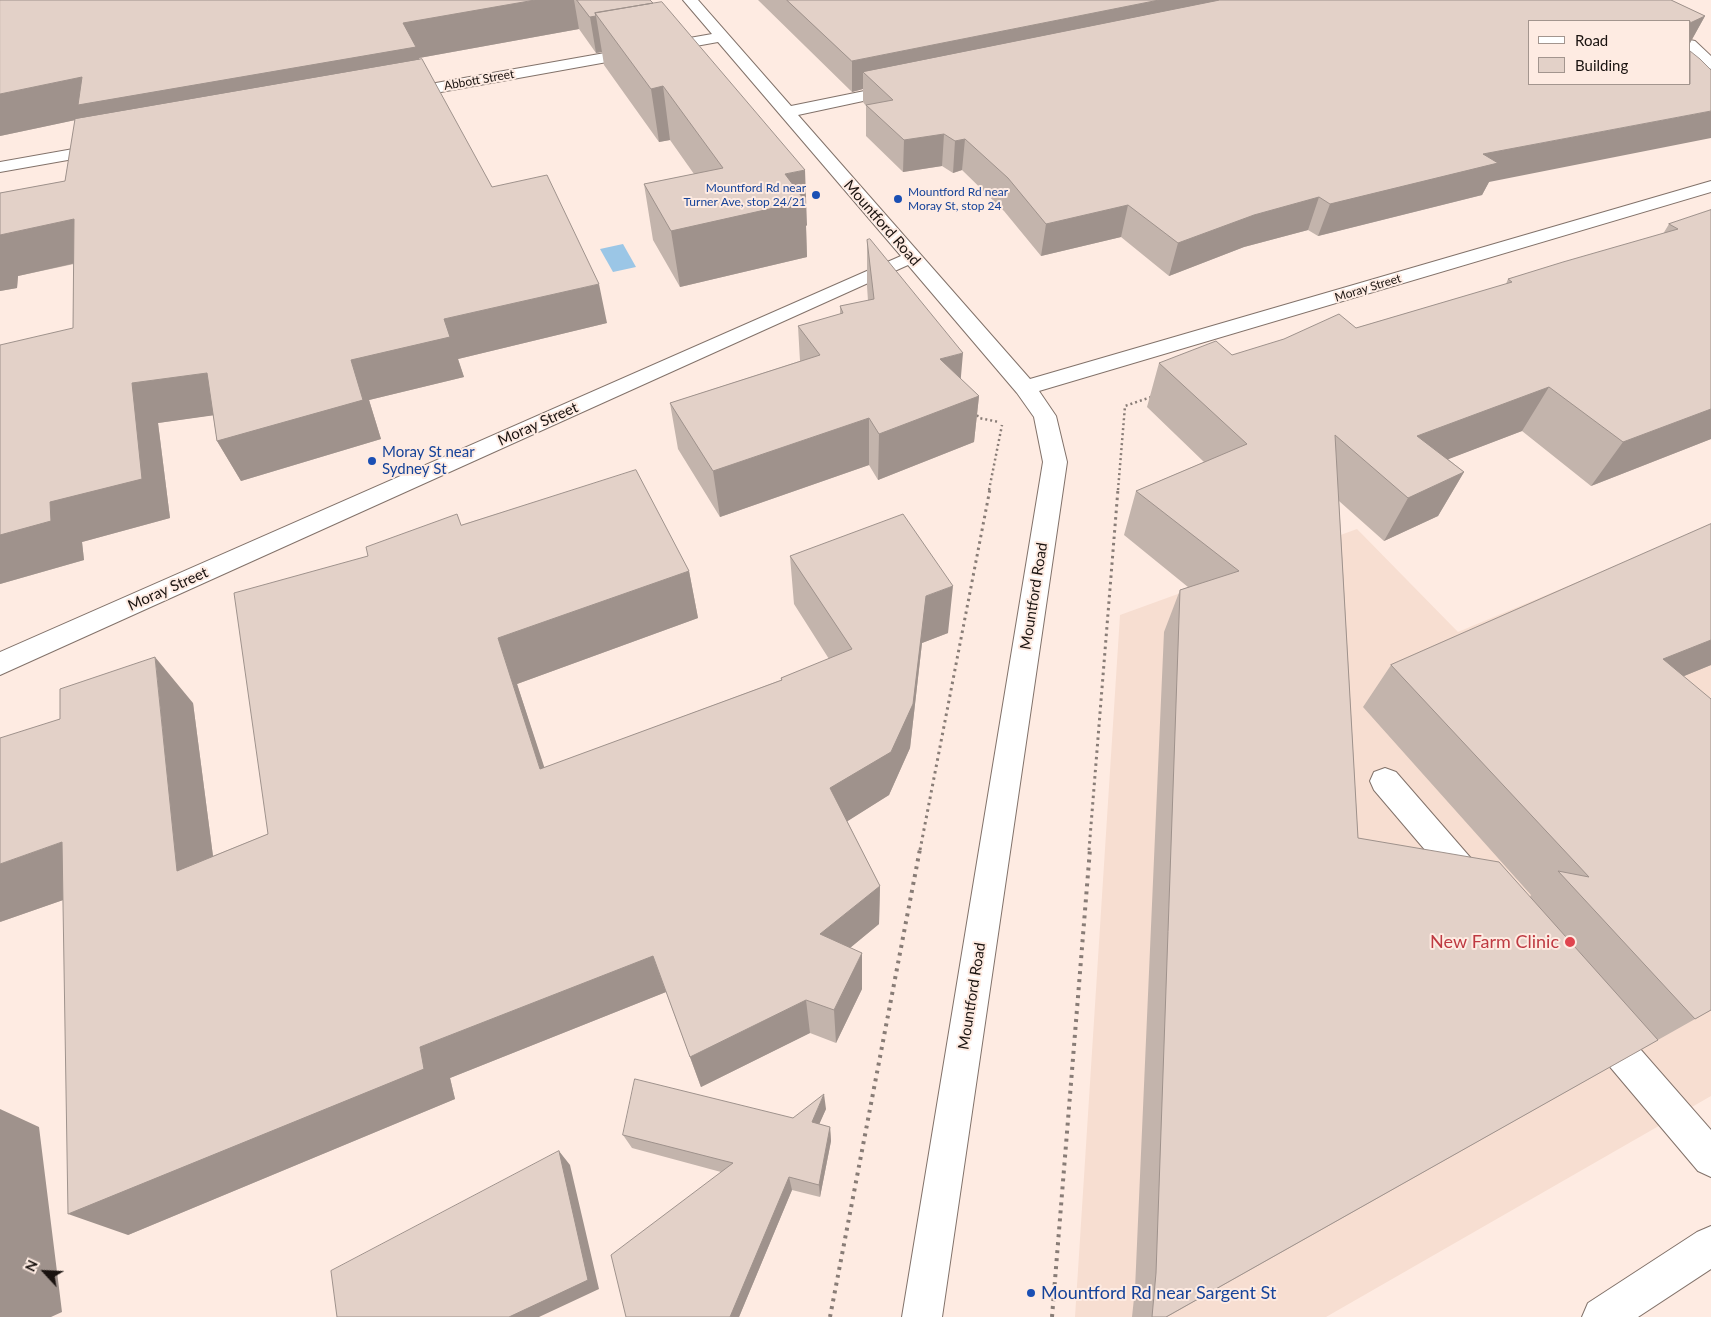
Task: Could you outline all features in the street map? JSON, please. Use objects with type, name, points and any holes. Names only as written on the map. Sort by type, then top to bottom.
[{"type":"street","name":"Mountford Road","points":[[690,0],[1025,388],[1045,416],[1055,462],[922,1317]]},
{"type":"street","name":"Abbott Street","points":[[390,96],[722,36]]},
{"type":"street","points":[[1691,45],[1711,64]]},
{"type":"street","points":[[786,112],[910,86]]},
{"type":"street","points":[[0,167],[127,144]]},
{"type":"street","name":"Moray Street","points":[[1025,388],[1711,186]]},
{"type":"street","name":"Moray Street","points":[[0,664],[911,257]]},
{"type":"street","points":[[1385,781],[1489,902]]},
{"type":"street","points":[[1580,1007],[1711,1158]]},
{"type":"street","points":[[1602,1317],[1711,1246]]},
{"type":"path","points":[[1052,1317],[1125,406],[1163,394]]},
{"type":"path","points":[[830,1317],[1002,422],[979,418],[968,402]]},
{"type":"shaded area","name":"New Farm Clinic","points":[[1711,526],[1711,1096],[1326,1317],[1075,1317],[1120,615],[1357,529],[1458,632]]},
{"type":"water","points":[[623,244],[636,267],[613,272],[600,249]]},
{"type":"building","points":[[0,0],[535,0],[403,23],[416,47],[78,105],[82,77],[0,94]]},
{"type":"building","points":[[577,0],[650,0],[653,3],[595,13],[596,16],[590,17]]},
{"type":"building","points":[[787,0],[1159,0],[852,61]]},
{"type":"building","points":[[1220,0],[1671,0],[1705,16],[1691,23],[1691,20],[1528,20],[1528,85],[1691,85],[1691,52],[1711,70],[1711,111],[1483,154],[1498,163],[1330,204],[1319,197],[1254,215],[1178,243],[1128,205],[1046,224],[1008,178],[965,139],[955,141],[944,134],[904,140],[866,105],[893,100],[863,72]]},
{"type":"building","points":[[662,2],[805,170],[785,174],[805,201],[671,231],[644,184],[723,168],[663,86],[651,89],[595,13]]},
{"type":"building","points":[[422,59],[492,187],[547,175],[599,284],[444,319],[450,337],[351,360],[363,400],[217,441],[207,373],[132,383],[142,479],[50,502],[51,521],[0,535],[0,345],[73,328],[74,219],[0,235],[0,193],[65,181],[75,119]]},
{"type":"building","name":"New Farm Clinic","points":[[1711,210],[1711,409],[1623,442],[1549,387],[1417,436],[1464,472],[1408,498],[1335,435],[1358,838],[1499,862],[1658,1040],[1166,1317],[1152,1317],[1156,1273],[1180,590],[1239,571],[1136,491],[1247,444],[1159,363],[1216,341],[1232,355],[1284,339],[1339,314],[1356,328],[1512,282],[1508,279],[1563,262],[1678,229],[1669,224]]},
{"type":"building","points":[[870,239],[963,353],[940,359],[979,396],[879,434],[869,418],[713,471],[670,403],[820,355],[798,326],[843,313],[840,306],[874,299],[867,240]]},
{"type":"building","points":[[636,470],[689,571],[498,638],[540,769],[782,680],[781,678],[852,649],[790,556],[903,514],[953,586],[926,596],[913,704],[891,752],[830,788],[880,886],[820,934],[862,953],[834,1010],[806,1000],[690,1057],[653,956],[420,1047],[424,1069],[68,1214],[62,842],[0,864],[0,738],[60,719],[60,689],[155,657],[177,871],[268,834],[234,593],[368,556],[366,547],[457,514],[461,525]]},
{"type":"building","points":[[1711,524],[1711,640],[1663,659],[1711,699],[1711,1010],[1695,1019],[1558,871],[1589,877],[1391,665]]},
{"type":"building","points":[[635,1079],[793,1118],[824,1094],[812,1122],[830,1127],[819,1185],[789,1177],[730,1317],[626,1317],[611,1255],[733,1163],[623,1135]]},
{"type":"building","points":[[559,1151],[588,1280],[509,1317],[337,1317],[331,1271]]},
{"type":"place","name":"Mountford Rd near Turner Ave, stop 24/21","points":[[816,195]]},
{"type":"place","name":"Mountford Rd near Moray St, stop 24","points":[[898,199]]},
{"type":"place","name":"Moray St near Sydney St","points":[[372,461]]},
{"type":"place","name":"New Farm Clinic","points":[[1570,942]]},
{"type":"place","name":"Mountford Rd near Sargent St","points":[[1031,1293]]}]
